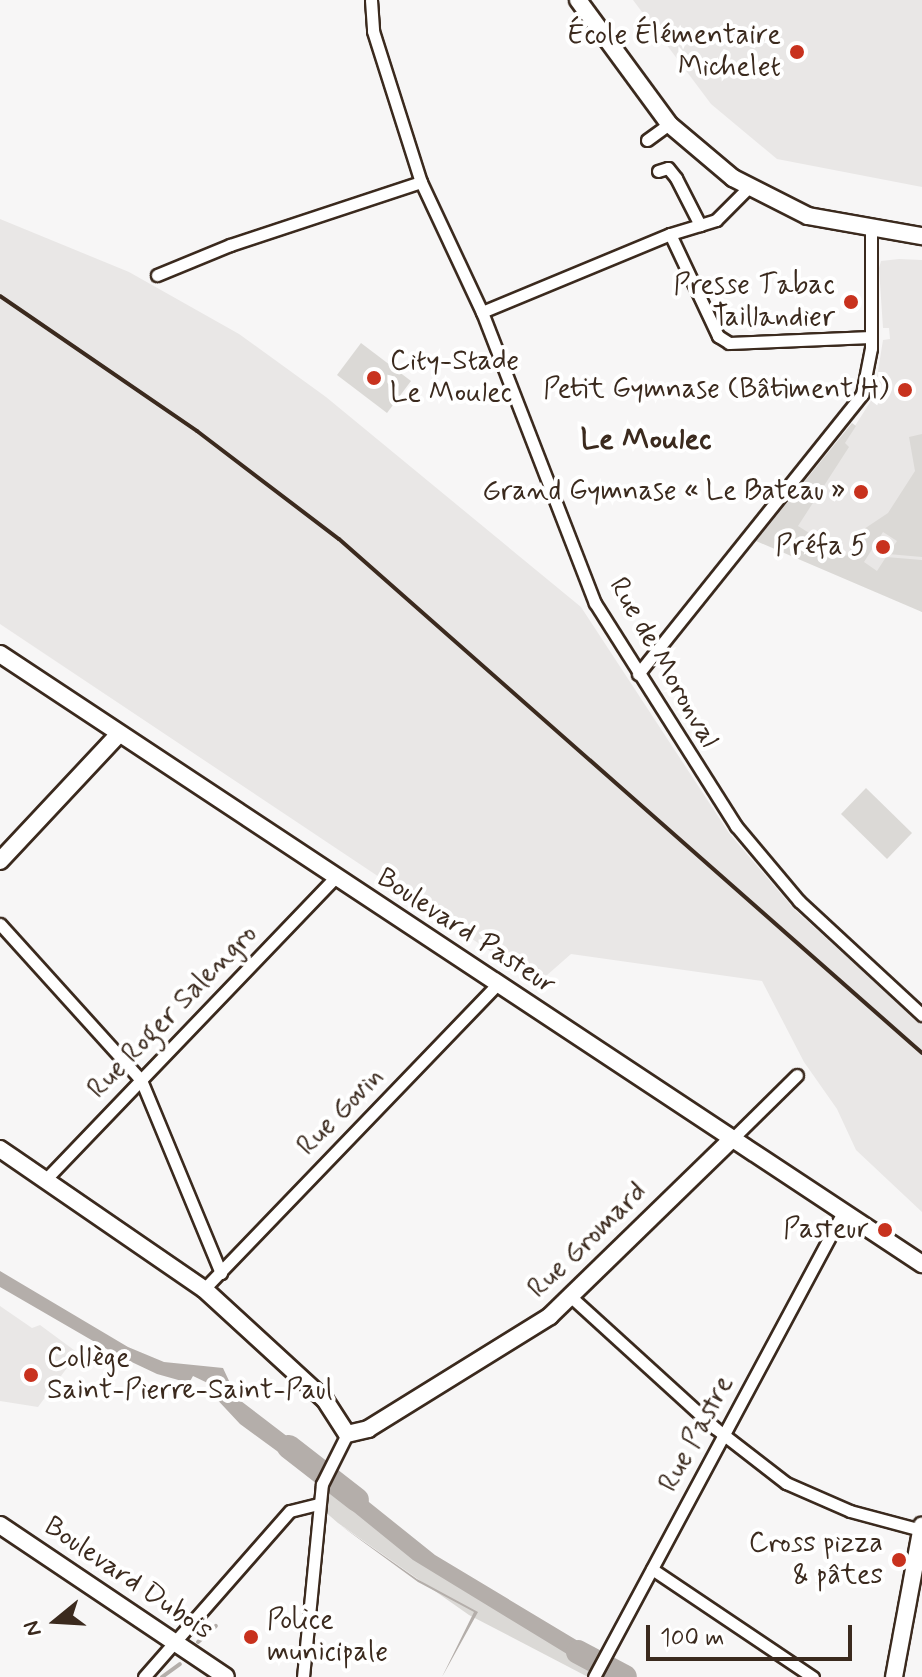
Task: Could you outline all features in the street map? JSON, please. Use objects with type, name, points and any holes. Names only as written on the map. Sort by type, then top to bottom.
[{"type":"street","name":"Rue de Moronval","points":[[371,0],[373,31],[421,182],[482,312],[595,603],[736,826],[799,901],[922,1015]]},
{"type":"street","points":[[578,0],[669,124],[748,188],[808,216],[922,236]]},
{"type":"street","points":[[647,140],[669,124]]},
{"type":"street","points":[[658,171],[668,168],[676,178],[700,225]]},
{"type":"street","points":[[157,275],[230,245],[421,182]]},
{"type":"street","points":[[482,312],[670,234],[716,220],[748,188]]},
{"type":"street","points":[[638,674],[859,398],[871,337],[871,229]]},
{"type":"street","points":[[670,234],[718,336],[729,343],[871,337]]},
{"type":"street","name":"Boulevard Pasteur","points":[[0,654],[922,1267]]},
{"type":"street","points":[[2,854],[119,734]]},
{"type":"street","name":"Rue Roger Salengro","points":[[45,1180],[335,878]]},
{"type":"street","points":[[0,924],[141,1080],[221,1273]]},
{"type":"street","name":"Rue Govin","points":[[204,1289],[497,984]]},
{"type":"street","name":"Rue Gromard","points":[[347,1434],[368,1429],[550,1316],[797,1075]]},
{"type":"street","points":[[0,1149],[204,1289],[325,1400],[347,1434],[329,1464],[322,1484],[303,1677]]},
{"type":"street","name":"Rue Pastre","points":[[594,1677],[842,1214]]},
{"type":"street","points":[[570,1296],[724,1435],[786,1483],[850,1511],[922,1528],[894,1677]]},
{"type":"street","points":[[144,1677],[290,1511],[319,1504]]},
{"type":"street","name":"Boulevard Dubois","points":[[0,1525],[226,1677]]},
{"type":"street","points":[[652,1569],[813,1677]]},
{"type":"shaded area","name":"École Élémentaire Michelet","points":[[633,0],[922,0],[922,187],[777,159],[711,104]]},
{"type":"shaded area","points":[[0,219],[129,272],[239,334],[326,397],[581,607],[729,833],[794,909],[922,1025],[922,1212],[856,1150],[837,1109],[804,1062],[762,981],[571,954],[538,983],[0,624]]},
{"type":"shaded area","points":[[922,260],[922,612],[788,531],[874,396],[883,340],[890,339],[889,328],[883,328],[879,268],[881,261]]},
{"type":"shaded area","name":"City-Stade Le Moulec","points":[[361,343],[411,381],[387,413],[337,375]]},
{"type":"shaded area","points":[[852,423],[856,426],[845,443],[849,447],[798,526],[846,556],[864,529],[888,513],[915,471],[909,437],[922,434],[922,557],[888,554],[897,541],[883,532],[864,562],[877,571],[886,557],[922,560],[922,612],[756,541]]},
{"type":"shaded area","points":[[866,788],[912,833],[887,859],[841,814]]},
{"type":"shaded area","points":[[0,1271],[128,1347],[164,1362],[223,1368],[237,1398],[318,1460],[307,1473],[240,1424],[212,1394],[214,1386],[193,1376],[189,1383],[157,1374],[119,1356],[0,1287]]},
{"type":"shaded area","name":"Collège Saint-Pierre-Saint-Paul","points":[[0,1306],[32,1328],[40,1325],[78,1353],[38,1407],[0,1401]]},
{"type":"shaded area","points":[[334,1474],[435,1555],[598,1653],[590,1668],[413,1560],[328,1491]]},
{"type":"shaded area","points":[[328,1480],[406,1549],[595,1664],[588,1677],[469,1615],[338,1523],[323,1510]]},
{"type":"shaded area","points":[[340,1525],[417,1579],[478,1612],[442,1677],[474,1612],[418,1582]]},
{"type":"waterway","points":[[289,1447],[357,1500]]},
{"type":"waterway","points":[[198,1642],[216,1626]]},
{"type":"waterway","points":[[578,1652],[625,1677]]},
{"type":"waterway","points":[[162,1677],[180,1664]]},
{"type":"railway","points":[[0,296],[197,431],[339,539],[922,1053]]},
{"type":"place","name":"École Élémentaire Michelet","points":[[797,52]]},
{"type":"place","name":"Presse Tabac Taillandier","points":[[851,302]]},
{"type":"place","name":"City-Stade Le Moulec","points":[[374,378]]},
{"type":"place","name":"Petit Gymnase (Bâtiment H)","points":[[905,390]]},
{"type":"place","name":"Grand Gymnase « Le Bateau »","points":[[861,492]]},
{"type":"place","name":"Préfa 5","points":[[883,547]]},
{"type":"place","name":"Pasteur","points":[[885,1230]]},
{"type":"place","name":"Collège Saint-Pierre-Saint-Paul","points":[[31,1375]]},
{"type":"place","name":"Cross pizza & pâtes","points":[[899,1560]]},
{"type":"place","name":"Police municipale","points":[[251,1637]]},
{"type":"district","name":"Le Moulec","points":[[646,440]]}]
